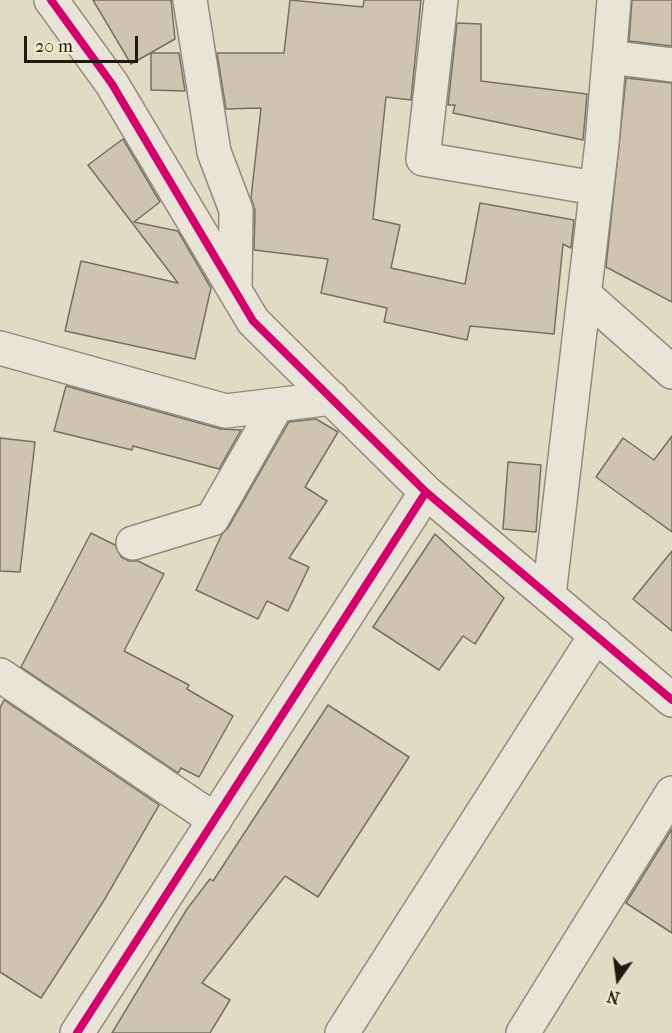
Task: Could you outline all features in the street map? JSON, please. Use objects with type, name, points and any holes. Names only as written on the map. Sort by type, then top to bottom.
[{"type":"street","points":[[51,0],[112,84],[253,321],[426,492],[672,700]]},
{"type":"street","points":[[190,0],[214,152],[236,210],[235,291]]},
{"type":"street","points":[[441,0],[423,159],[595,188]]},
{"type":"street","points":[[549,595],[602,143],[614,0]]},
{"type":"street","points":[[609,57],[672,65]]},
{"type":"street","points":[[585,296],[672,372]]},
{"type":"street","points":[[0,348],[226,411],[332,398]]},
{"type":"street","points":[[133,543],[212,519],[277,405]]},
{"type":"street","points":[[77,1033],[426,492]]},
{"type":"street","points":[[342,1033],[596,635]]},
{"type":"street","points":[[0,675],[215,820]]},
{"type":"street","points":[[523,1033],[672,793]]},
{"type":"building","points":[[93,0],[171,0],[175,39],[131,64]]},
{"type":"building","points":[[290,0],[363,7],[364,0],[421,0],[411,100],[386,97],[373,219],[400,225],[391,268],[465,284],[480,203],[574,220],[571,248],[563,244],[554,334],[470,326],[467,340],[384,322],[387,308],[321,293],[328,259],[254,250],[255,210],[251,198],[261,108],[226,109],[217,53],[284,53]]},
{"type":"building","points":[[632,0],[672,0],[672,46],[629,41]]},
{"type":"building","points":[[457,23],[481,24],[481,81],[587,94],[583,140],[453,113],[455,105],[448,105]]},
{"type":"building","points":[[151,53],[179,53],[185,91],[151,90]]},
{"type":"building","points":[[626,78],[672,83],[672,302],[606,267]]},
{"type":"building","points":[[123,139],[160,202],[134,222],[178,231],[211,288],[195,359],[65,331],[81,261],[178,283],[88,165]]},
{"type":"building","points":[[66,386],[221,429],[241,430],[219,469],[133,446],[132,450],[54,431]]},
{"type":"building","points":[[316,419],[338,432],[305,487],[327,501],[289,558],[309,567],[288,611],[267,601],[258,619],[196,590],[222,534],[228,528],[289,422]]},
{"type":"building","points":[[672,436],[672,532],[596,477],[623,438],[654,460]]},
{"type":"building","points":[[0,438],[35,442],[20,572],[0,571]]},
{"type":"building","points":[[508,462],[541,465],[536,532],[503,529]]},
{"type":"building","points":[[91,533],[115,545],[121,557],[129,561],[138,561],[164,574],[124,651],[189,685],[187,689],[233,716],[199,777],[181,768],[178,773],[21,667]]},
{"type":"building","points":[[435,534],[504,598],[475,644],[463,636],[439,670],[373,627]]},
{"type":"building","points":[[672,551],[672,631],[633,599]]},
{"type":"building","points":[[4,700],[159,805],[103,902],[41,998],[0,972],[0,708]]},
{"type":"building","points":[[328,705],[409,757],[318,897],[285,876],[202,983],[230,1000],[210,1033],[112,1033],[187,909],[210,879],[213,881]]},
{"type":"building","points":[[672,829],[672,933],[626,903]]},
{"type":"cycle path","points":[[51,0],[112,84],[253,321],[426,492],[672,700]]},
{"type":"cycle path","points":[[77,1033],[426,492]]}]
